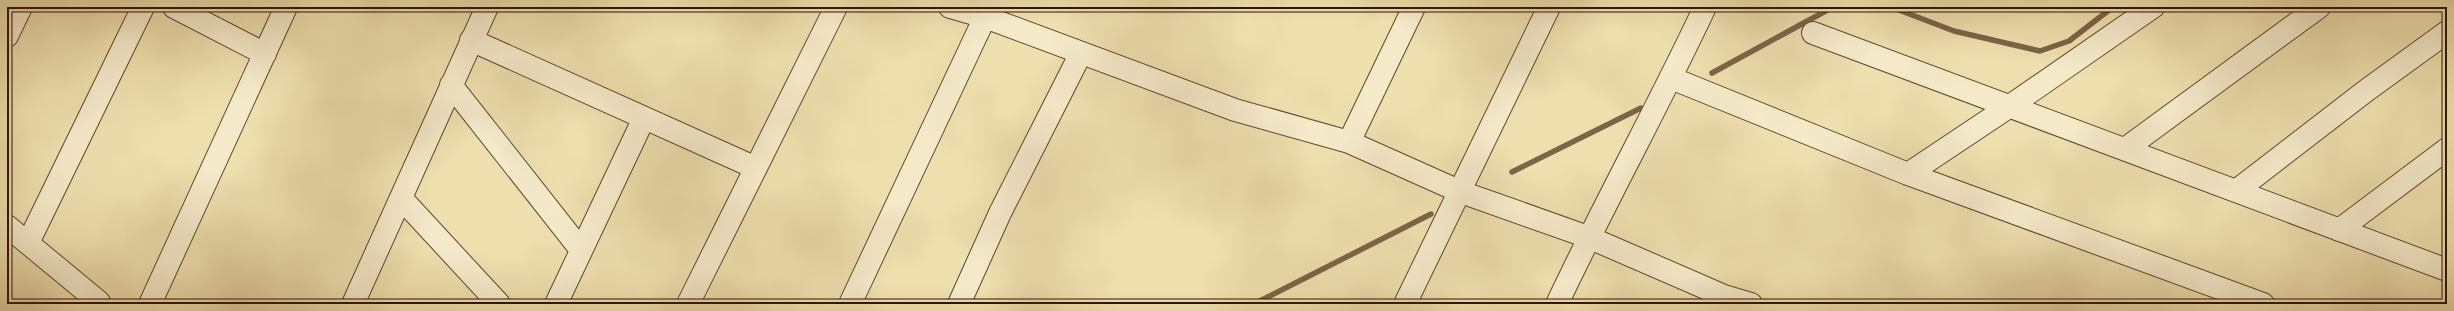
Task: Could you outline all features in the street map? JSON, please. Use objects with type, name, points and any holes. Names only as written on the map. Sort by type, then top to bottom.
[{"type":"street","points":[[7,36],[21,7]]},
{"type":"street","points":[[28,243],[143,7]]},
{"type":"street","points":[[174,7],[265,54]]},
{"type":"street","points":[[150,304],[286,7]]},
{"type":"street","points":[[353,304],[487,7]]},
{"type":"street","points":[[688,304],[836,7]]},
{"type":"street","points":[[950,7],[985,17],[1235,110],[1348,142],[1461,192],[1588,237],[1722,300],[1752,304]]},
{"type":"street","points":[[1348,142],[1414,7]]},
{"type":"street","points":[[1406,304],[1549,7]]},
{"type":"street","points":[[1557,304],[1588,237],[1671,78],[1705,7]]},
{"type":"street","points":[[1908,174],[2010,106],[2153,7]]},
{"type":"street","points":[[2125,149],[2319,7]]},
{"type":"street","points":[[850,304],[985,17]]},
{"type":"street","points":[[2236,191],[2367,90],[2447,32]]},
{"type":"street","points":[[1813,33],[2447,270]]},
{"type":"street","points":[[471,40],[756,168]]},
{"type":"street","points":[[959,304],[1000,213],[1081,53]]},
{"type":"street","points":[[1671,78],[1908,174],[2263,304]]},
{"type":"street","points":[[451,85],[581,250]]},
{"type":"street","points":[[556,304],[644,118]]},
{"type":"street","points":[[2339,230],[2447,149]]},
{"type":"street","points":[[401,198],[499,304]]},
{"type":"street","points":[[7,226],[100,303]]},
{"type":"waterway","points":[[1712,73],[1833,7]]},
{"type":"waterway","points":[[1891,7],[1954,31],[2040,51],[2069,41],[2113,7]]},
{"type":"waterway","points":[[1512,172],[1641,108]]},
{"type":"waterway","points":[[1254,304],[1431,214]]}]
